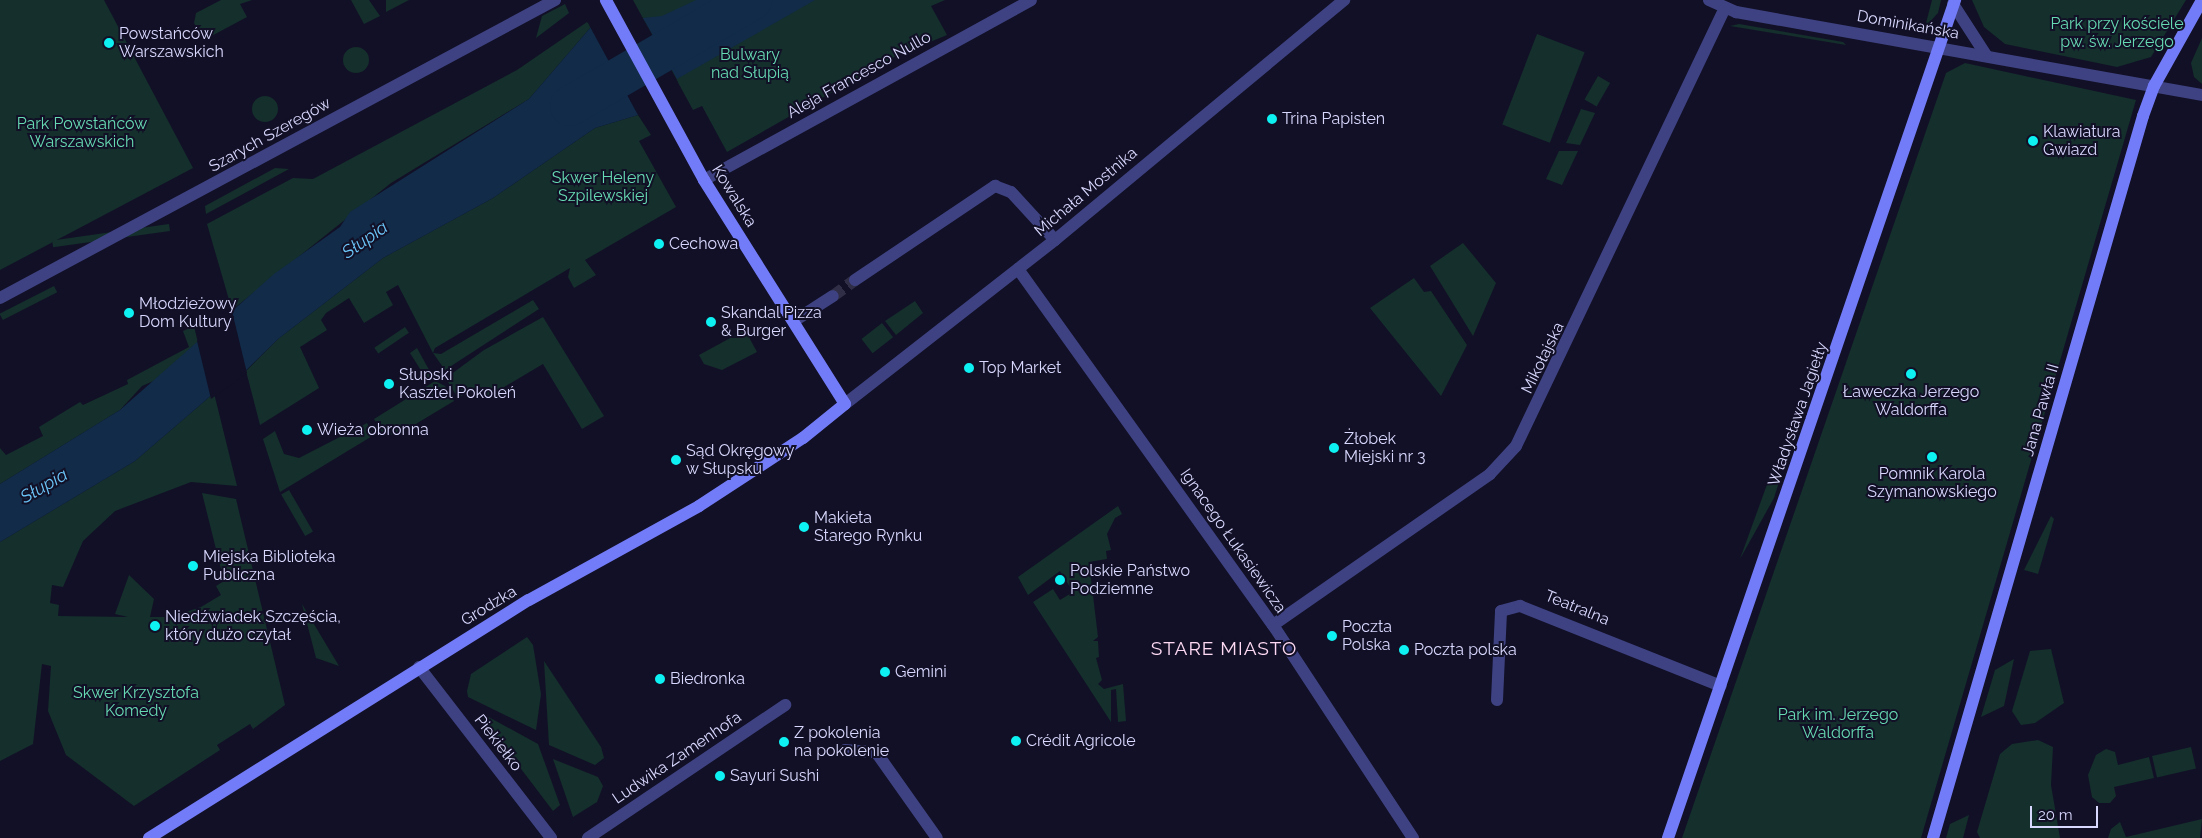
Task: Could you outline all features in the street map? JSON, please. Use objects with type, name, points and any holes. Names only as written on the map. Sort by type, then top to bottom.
[{"type":"street","name":"Szarych Szeregów","points":[[0,298],[555,0]]},
{"type":"street","name":"Aleja Francesco Nullo","points":[[704,180],[1031,0]]},
{"type":"street","name":"Michała Mostnika","points":[[845,404],[1018,270],[1344,0]]},
{"type":"street","name":"Dominikańska","points":[[1709,0],[1724,9],[2202,95]]},
{"type":"street","name":"Jana Pawła II","points":[[1933,838],[2154,86],[2202,0]]},
{"type":"street","name":"Dominikańska","points":[[1954,2],[1986,55]]},
{"type":"street","name":"Władysława Jagiełły","points":[[1668,838],[1940,49],[1954,2]]},
{"type":"street","name":"Kowalska","points":[[608,5],[670,122],[704,180],[845,404]]},
{"type":"street","name":"Mikołajska","points":[[1273,625],[1490,474],[1516,446],[1724,9]]},
{"type":"street","points":[[855,280],[995,186],[1012,192],[1055,240]]},
{"type":"street","name":"Ignacego Łukasiewicza","points":[[1018,270],[1273,625],[1413,838]]},
{"type":"street","points":[[794,321],[833,296]]},
{"type":"street","name":"Grodzka","points":[[150,838],[419,667],[700,506],[803,438],[845,404]]},
{"type":"street","name":"Teatralna","points":[[1497,700],[1501,611],[1520,606],[1721,686]]},
{"type":"street","name":"Piekiełko","points":[[419,667],[551,838]]},
{"type":"street","name":"Ludwika Zamenhofa","points":[[588,838],[784,705]]},
{"type":"street","points":[[845,750],[876,752],[937,838]]},
{"type":"green space","name":"Park Powstańców Warszawskich","points":[[0,0],[104,0],[193,168],[0,270]]},
{"type":"green space","points":[[221,0],[252,0],[240,4],[247,17],[204,40],[194,23],[196,13]]},
{"type":"green space","points":[[351,0],[369,0],[380,16],[364,24]]},
{"type":"green space","points":[[386,0],[409,0],[386,12]]},
{"type":"green space","name":"Bulwary nad Słupią","points":[[633,0],[945,0],[931,6],[947,35],[896,56],[727,152],[702,106],[693,110]]},
{"type":"green space","points":[[1932,0],[1941,0],[1938,13],[1925,27]]},
{"type":"green space","name":"Park przy kościele pw. św. Jerzego","points":[[1972,0],[2186,0],[2151,57],[2117,67],[2005,44],[1984,27]]},
{"type":"green space","points":[[565,4],[569,13],[536,38],[542,16]]},
{"type":"green space","points":[[587,22],[591,27],[529,99],[391,183],[232,310],[207,224],[293,178],[313,179],[517,70]]},
{"type":"green space","points":[[1739,24],[1843,42],[1846,45],[1730,26]]},
{"type":"green space","points":[[1537,34],[1585,52],[1550,143],[1502,125]]},
{"type":"green space","points":[[2202,38],[2202,84],[2194,77],[2191,63]]},
{"type":"green space","points":[[356,47],[365,51],[369,60],[365,69],[356,73],[347,69],[343,60],[347,51]]},
{"type":"green space","name":"Park im. Jerzego Waldorffa","points":[[1965,63],[2136,100],[1921,838],[1682,838],[1946,73]]},
{"type":"green space","points":[[1598,76],[1610,83],[1597,106],[1584,99]]},
{"type":"green space","points":[[265,96],[274,100],[278,109],[274,118],[265,122],[256,118],[252,109],[256,100]]},
{"type":"green space","points":[[1581,109],[1595,113],[1580,145],[1566,143]]},
{"type":"green space","name":"Skwer Heleny Szpilewskiej","points":[[638,115],[651,135],[639,141],[676,207],[585,260],[596,275],[574,288],[568,277],[570,268],[435,348],[433,353],[398,285],[386,292],[393,305],[364,323],[349,298],[326,313],[321,320],[327,330],[300,347],[319,388],[260,425],[246,371],[278,339],[383,258],[493,198],[595,128]]},
{"type":"green space","points":[[1559,151],[1578,151],[1562,185],[1546,179]]},
{"type":"green space","points":[[275,168],[289,169],[206,214],[205,206]]},
{"type":"green space","points":[[169,224],[170,231],[53,247],[52,240]]},
{"type":"green space","points":[[1463,243],[1496,283],[1473,336],[1430,266]]},
{"type":"green space","points":[[1414,278],[1424,292],[1431,291],[1467,345],[1441,396],[1370,308]]},
{"type":"green space","points":[[54,286],[57,292],[3,320],[0,314]]},
{"type":"green space","points":[[533,300],[539,309],[445,370],[433,353],[441,354]]},
{"type":"green space","points":[[915,301],[923,313],[896,335],[885,321]]},
{"type":"green space","points":[[543,317],[604,416],[582,429],[543,364],[487,397],[479,385],[458,398],[448,382],[450,375],[484,350]]},
{"type":"green space","points":[[882,323],[893,337],[873,353],[862,339]]},
{"type":"green space","points":[[194,326],[198,343],[158,379],[142,386],[120,410],[0,484],[0,448],[6,455],[43,436],[39,427],[80,402],[83,405],[128,384],[127,380],[189,347],[183,331]]},
{"type":"green space","points":[[405,327],[409,333],[378,353],[374,348]]},
{"type":"green space","points":[[745,330],[757,352],[722,370],[704,364],[699,355]]},
{"type":"green space","points":[[417,348],[433,377],[427,380],[410,353]]},
{"type":"green space","points":[[435,381],[445,386],[454,401],[396,436],[382,432],[374,419]]},
{"type":"green space","name":"Skwer Krzysztofa Komedy","points":[[214,393],[237,486],[191,482],[115,511],[83,541],[63,587],[52,585],[50,603],[59,605],[58,616],[128,617],[115,614],[129,575],[154,599],[150,617],[170,617],[201,607],[221,595],[216,586],[224,581],[202,493],[236,499],[285,705],[253,729],[250,724],[217,745],[220,750],[134,806],[66,755],[48,711],[51,666],[42,664],[33,744],[0,761],[0,542],[135,461]]},
{"type":"green space","points":[[367,423],[374,435],[280,492],[263,439],[275,431],[284,454],[299,458]]},
{"type":"green space","points":[[1773,468],[1779,482],[1774,498],[1740,559]]},
{"type":"green space","points":[[289,490],[313,532],[305,536],[281,494]]},
{"type":"green space","points":[[1118,506],[1122,514],[1115,518],[1107,534],[1111,550],[1106,551],[1107,559],[1089,562],[1098,637],[1093,641],[1098,641],[1099,657],[1096,658],[1102,680],[1098,684],[1104,689],[1123,684],[1126,721],[1118,722],[1116,689],[1111,690],[1111,722],[1033,602],[1053,589],[1060,600],[1073,592],[1060,571],[1028,595],[1018,577]]},
{"type":"green space","points":[[2051,516],[2054,519],[2038,574],[2024,570]]},
{"type":"green space","points":[[302,604],[339,666],[316,658]]},
{"type":"green space","points":[[527,637],[533,645],[541,694],[536,730],[468,697],[467,691],[471,674]]},
{"type":"green space","points":[[2051,649],[2064,703],[2035,723],[2021,725],[2012,711],[2030,651]]},
{"type":"green space","points":[[2014,659],[2004,706],[1981,717],[1995,670]]},
{"type":"green space","points":[[544,661],[601,747],[604,758],[595,765],[549,745]]},
{"type":"green space","points":[[485,715],[538,744],[560,805],[553,811],[481,716]]},
{"type":"green space","points":[[2038,740],[2053,747],[2051,785],[2060,838],[1980,838],[1977,832],[2000,754],[2012,744]]},
{"type":"green space","points":[[2191,747],[2196,768],[2157,777],[2152,756]]},
{"type":"green space","points":[[2106,749],[2115,752],[2118,765],[2149,757],[2154,778],[2114,787],[2116,796],[2110,803],[2099,803],[2092,797],[2088,775],[2096,755]]},
{"type":"green space","points":[[553,759],[598,777],[603,786],[597,802],[573,817]]},
{"type":"green space","points":[[1969,815],[1963,838],[1946,838],[1950,824]]},
{"type":"green space","points":[[2202,819],[2200,838],[2108,838],[2111,829],[2120,822],[2126,837]]},
{"type":"water","points":[[696,0],[815,0],[677,79],[643,18],[662,16]]},
{"type":"water","points":[[591,27],[638,115],[595,128],[493,198],[383,258],[278,339],[234,382],[214,393],[135,461],[0,542],[0,484],[120,410],[274,274],[340,227],[350,212],[529,99]]},
{"type":"pier","points":[[643,18],[678,82],[675,81]]},
{"type":"pier","points":[[589,25],[593,26],[638,115]]},
{"type":"pier","points":[[231,307],[247,373],[211,399],[197,341]]},
{"type":"waterway","name":"Słupia","points":[[570,106],[752,0]]},
{"type":"tunnel","points":[[833,296],[855,280]]},
{"type":"place","name":"Powstańców Warszawskich","points":[[109,43]]},
{"type":"place","name":"Trina Papisten","points":[[1272,119]]},
{"type":"place","name":"Klawiatura Gwiazd","points":[[2033,141]]},
{"type":"place","name":"Cechowa","points":[[659,244]]},
{"type":"place","name":"Młodzieżowy Dom Kultury","points":[[129,313]]},
{"type":"place","name":"Skandal Pizza & Burger","points":[[711,322]]},
{"type":"place","name":"Top Market","points":[[969,368]]},
{"type":"place","name":"Ławeczka Jerzego Waldorffa","points":[[1911,374]]},
{"type":"place","name":"Słupski Kasztel Pokoleń","points":[[389,384]]},
{"type":"place","name":"Wieża obronna","points":[[307,430]]},
{"type":"place","name":"Żłobek Miejski nr 3","points":[[1334,448]]},
{"type":"place","name":"Pomnik Karola Szymanowskiego","points":[[1932,457]]},
{"type":"place","name":"Sąd Okręgowy w Słupsku","points":[[676,460]]},
{"type":"place","name":"Makieta Starego Rynku","points":[[804,527]]},
{"type":"place","name":"Miejska Biblioteka Publiczna","points":[[193,566]]},
{"type":"place","name":"Polskie Państwo Podziemne","points":[[1060,580]]},
{"type":"place","name":"Niedźwiadek Szczęścia, który dużo czytał","points":[[155,626]]},
{"type":"place","name":"Poczta Polska","points":[[1332,636]]},
{"type":"place","name":"Poczta polska","points":[[1404,650]]},
{"type":"place","name":"Gemini","points":[[885,672]]},
{"type":"place","name":"Biedronka","points":[[660,679]]},
{"type":"place","name":"Crédit Agricole","points":[[1016,741]]},
{"type":"place","name":"Z pokolenia na pokolenie","points":[[784,742]]},
{"type":"place","name":"Sayuri Sushi","points":[[720,776]]},
{"type":"district","name":"STARE MIASTO","points":[[1224,649]]}]
